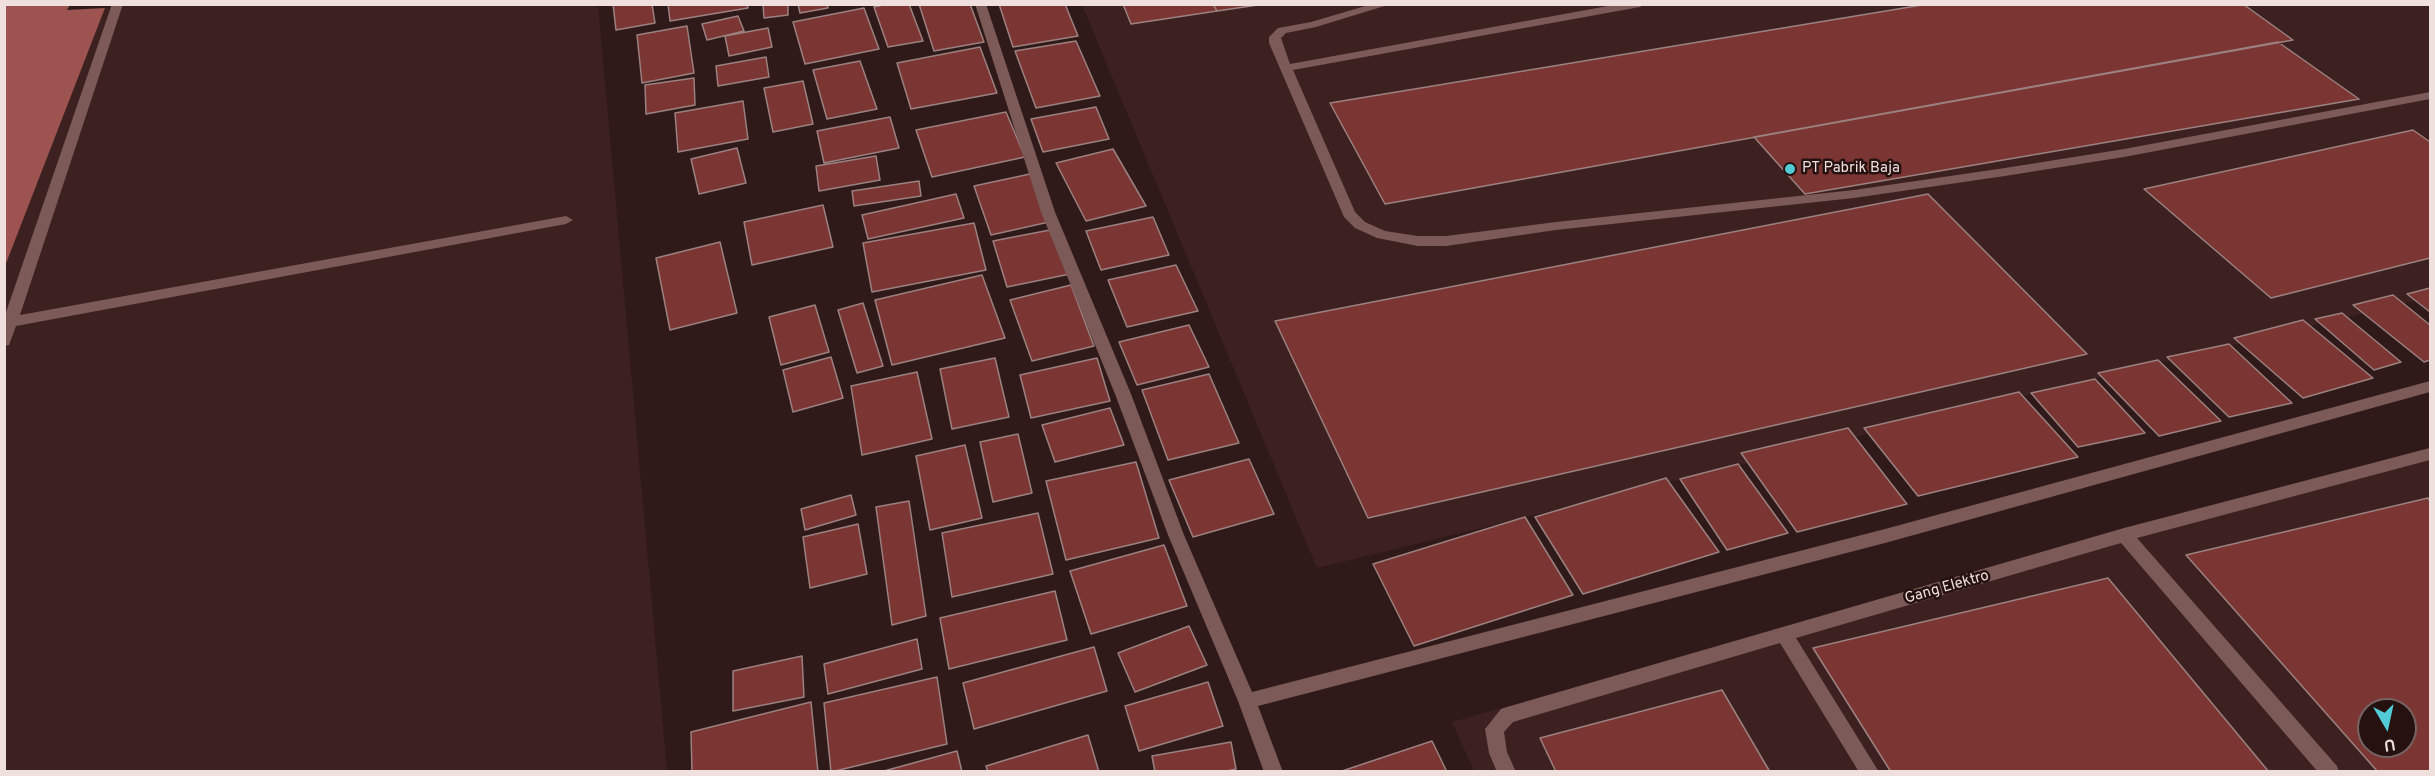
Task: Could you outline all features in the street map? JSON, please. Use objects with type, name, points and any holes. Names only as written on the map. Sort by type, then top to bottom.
[{"type":"street","points":[[4,341],[118,4]]},
{"type":"street","points":[[980,4],[1048,212],[1123,394],[1176,535],[1247,701],[1274,771]]},
{"type":"street","points":[[1386,4],[1312,25],[1282,30],[1275,37],[1275,43],[1349,214],[1360,225],[1382,235],[1446,241],[1556,226],[1842,195],[1994,173],[2124,153],[2430,96]]},
{"type":"street","points":[[1286,68],[1640,4]]},
{"type":"street","points":[[12,322],[566,220]]},
{"type":"street","points":[[1247,701],[1885,536],[2430,387]]},
{"type":"street","name":"Gang Elektro","points":[[1507,771],[1498,753],[1494,729],[1507,715],[2124,535],[2430,454]]},
{"type":"street","points":[[2124,535],[2330,771]]},
{"type":"street","points":[[1784,635],[1870,771]]},
{"type":"shaded area","points":[[5,4],[70,5],[67,10],[105,8],[5,266]]},
{"type":"shaded area","points":[[134,4],[598,5],[667,771],[5,771],[4,266],[105,8]]},
{"type":"shaded area","name":"PT Pabrik Baja","points":[[1082,5],[2430,5],[2430,297],[1317,568]]},
{"type":"shaded area","points":[[2430,447],[2430,771],[1474,771],[1452,722]]},
{"type":"building","points":[[613,4],[652,4],[655,23],[616,30]]},
{"type":"building","points":[[668,4],[747,4],[748,8],[670,21]]},
{"type":"building","points":[[763,4],[788,4],[788,15],[764,18]]},
{"type":"building","points":[[798,4],[827,4],[828,8],[800,13]]},
{"type":"building","points":[[887,4],[909,4],[923,41],[888,47],[874,7]]},
{"type":"building","points":[[919,4],[970,4],[984,42],[934,51]]},
{"type":"building","points":[[999,4],[1065,4],[1078,36],[1013,47]]},
{"type":"building","points":[[1123,4],[1213,4],[1217,11],[1131,24]]},
{"type":"building","points":[[1213,4],[1265,4],[1217,11]]},
{"type":"building","points":[[1928,4],[2243,4],[2293,40],[1385,204],[1330,103]]},
{"type":"building","points":[[864,8],[879,49],[805,64],[793,22]]},
{"type":"building","points":[[738,16],[744,31],[707,40],[702,24]]},
{"type":"building","points":[[687,26],[694,73],[642,83],[637,35]]},
{"type":"building","points":[[768,28],[772,47],[729,56],[725,36]]},
{"type":"building","points":[[1076,41],[1100,96],[1036,108],[1015,51]]},
{"type":"building","points":[[2278,42],[2359,99],[1805,194],[1754,137]]},
{"type":"building","points":[[980,47],[997,93],[911,109],[897,63]]},
{"type":"building","points":[[766,57],[769,77],[718,86],[716,66]]},
{"type":"building","points":[[860,61],[877,109],[827,119],[813,70]]},
{"type":"building","points":[[694,78],[695,105],[646,114],[645,85]]},
{"type":"building","points":[[803,81],[813,124],[773,132],[764,88]]},
{"type":"building","points":[[743,101],[748,139],[678,152],[675,113]]},
{"type":"building","points":[[1096,107],[1109,139],[1043,152],[1031,119]]},
{"type":"building","points":[[1006,112],[1025,157],[932,177],[916,130]]},
{"type":"building","points":[[890,117],[899,148],[824,163],[817,131]]},
{"type":"building","points":[[2413,130],[2430,142],[2430,258],[2271,298],[2144,189]]},
{"type":"building","points":[[737,148],[746,183],[699,194],[691,159]]},
{"type":"building","points":[[1113,149],[1146,206],[1086,221],[1056,163]]},
{"type":"building","points":[[876,156],[880,180],[819,191],[816,166]]},
{"type":"building","points":[[1030,174],[1049,222],[991,235],[974,186]]},
{"type":"building","points":[[919,181],[921,196],[854,206],[852,191]]},
{"type":"building","points":[[956,194],[964,218],[868,239],[862,215]]},
{"type":"building","points":[[1928,194],[2087,354],[1368,518],[1275,321]]},
{"type":"building","points":[[823,205],[833,247],[752,265],[744,222]]},
{"type":"building","points":[[1153,217],[1169,255],[1101,270],[1086,231]]},
{"type":"building","points":[[974,223],[986,270],[872,292],[863,243]]},
{"type":"building","points":[[1055,229],[1070,274],[1007,287],[993,241]]},
{"type":"building","points":[[720,242],[737,313],[670,330],[656,258]]},
{"type":"building","points":[[1176,265],[1198,311],[1127,327],[1108,280]]},
{"type":"building","points":[[982,275],[1005,338],[892,365],[875,300]]},
{"type":"building","points":[[1071,285],[1094,346],[1032,361],[1010,300]]},
{"type":"building","points":[[2430,288],[2430,312],[2407,294]]},
{"type":"building","points":[[2393,295],[2430,325],[2430,360],[2424,362],[2353,305]]},
{"type":"building","points":[[863,303],[883,366],[857,373],[838,310]]},
{"type":"building","points":[[815,305],[829,352],[781,365],[769,317]]},
{"type":"building","points":[[2342,313],[2401,362],[2374,370],[2315,319]]},
{"type":"building","points":[[2303,320],[2373,378],[2303,398],[2234,338]]},
{"type":"building","points":[[1189,325],[1209,367],[1137,385],[1119,342]]},
{"type":"building","points":[[2229,344],[2292,403],[2229,417],[2167,357]]},
{"type":"building","points":[[831,357],[843,398],[793,412],[783,370]]},
{"type":"building","points":[[995,358],[1009,417],[952,429],[940,369]]},
{"type":"building","points":[[1097,358],[1110,401],[1031,418],[1020,375]]},
{"type":"building","points":[[2158,360],[2221,421],[2159,436],[2098,373]]},
{"type":"building","points":[[917,372],[932,439],[862,455],[851,386]]},
{"type":"building","points":[[1209,374],[1239,443],[1168,460],[1142,390]]},
{"type":"building","points":[[2095,379],[2145,433],[2078,447],[2031,393]]},
{"type":"building","points":[[2019,392],[2078,457],[1918,496],[1864,428]]},
{"type":"building","points":[[1110,408],[1124,445],[1055,462],[1042,425]]},
{"type":"building","points":[[1848,428],[1907,504],[1797,532],[1741,453]]},
{"type":"building","points":[[1018,434],[1032,493],[993,502],[980,442]]},
{"type":"building","points":[[965,445],[982,518],[930,530],[916,456]]},
{"type":"building","points":[[1249,459],[1274,514],[1193,537],[1169,480]]},
{"type":"building","points":[[1136,462],[1159,538],[1066,560],[1046,481]]},
{"type":"building","points":[[1738,464],[1788,533],[1727,550],[1680,479]]},
{"type":"building","points":[[1666,478],[1719,552],[1583,594],[1535,517]]},
{"type":"building","points":[[851,495],[856,515],[805,530],[801,509]]},
{"type":"building","points":[[2428,498],[2430,501],[2430,772],[2378,772],[2366,758],[2417,758],[2417,698],[2357,698],[2357,748],[2186,555]]},
{"type":"building","points":[[909,501],[926,616],[892,625],[876,507]]},
{"type":"building","points":[[1038,513],[1053,574],[952,597],[942,533]]},
{"type":"building","points":[[1525,517],[1573,595],[1414,646],[1373,564]]},
{"type":"building","points":[[858,524],[867,574],[810,588],[803,537]]},
{"type":"building","points":[[1164,545],[1187,606],[1091,634],[1070,571]]},
{"type":"building","points":[[2108,578],[2269,772],[1891,772],[1813,648]]},
{"type":"building","points":[[1055,591],[1067,640],[949,669],[940,618]]},
{"type":"building","points":[[1189,626],[1207,665],[1135,692],[1118,653]]},
{"type":"building","points":[[917,639],[922,669],[828,694],[824,664]]},
{"type":"building","points":[[1094,647],[1107,691],[974,729],[963,683]]},
{"type":"building","points":[[802,656],[804,697],[733,711],[733,671]]},
{"type":"building","points":[[937,677],[947,744],[831,772],[824,703]]},
{"type":"building","points":[[1208,682],[1223,726],[1139,751],[1125,706]]},
{"type":"building","points":[[1722,690],[1770,772],[1556,772],[1540,738]]},
{"type":"building","points":[[811,702],[818,772],[692,772],[691,732]]},
{"type":"building","points":[[1088,735],[1099,772],[988,772],[986,766]]},
{"type":"building","points":[[1432,741],[1447,772],[1339,772]]},
{"type":"building","points":[[1231,742],[1236,769],[1222,772],[1155,772],[1152,756]]},
{"type":"building","points":[[957,751],[962,772],[884,772],[884,771]]},
{"type":"place","name":"PT Pabrik Baja","points":[[1790,169]]}]
